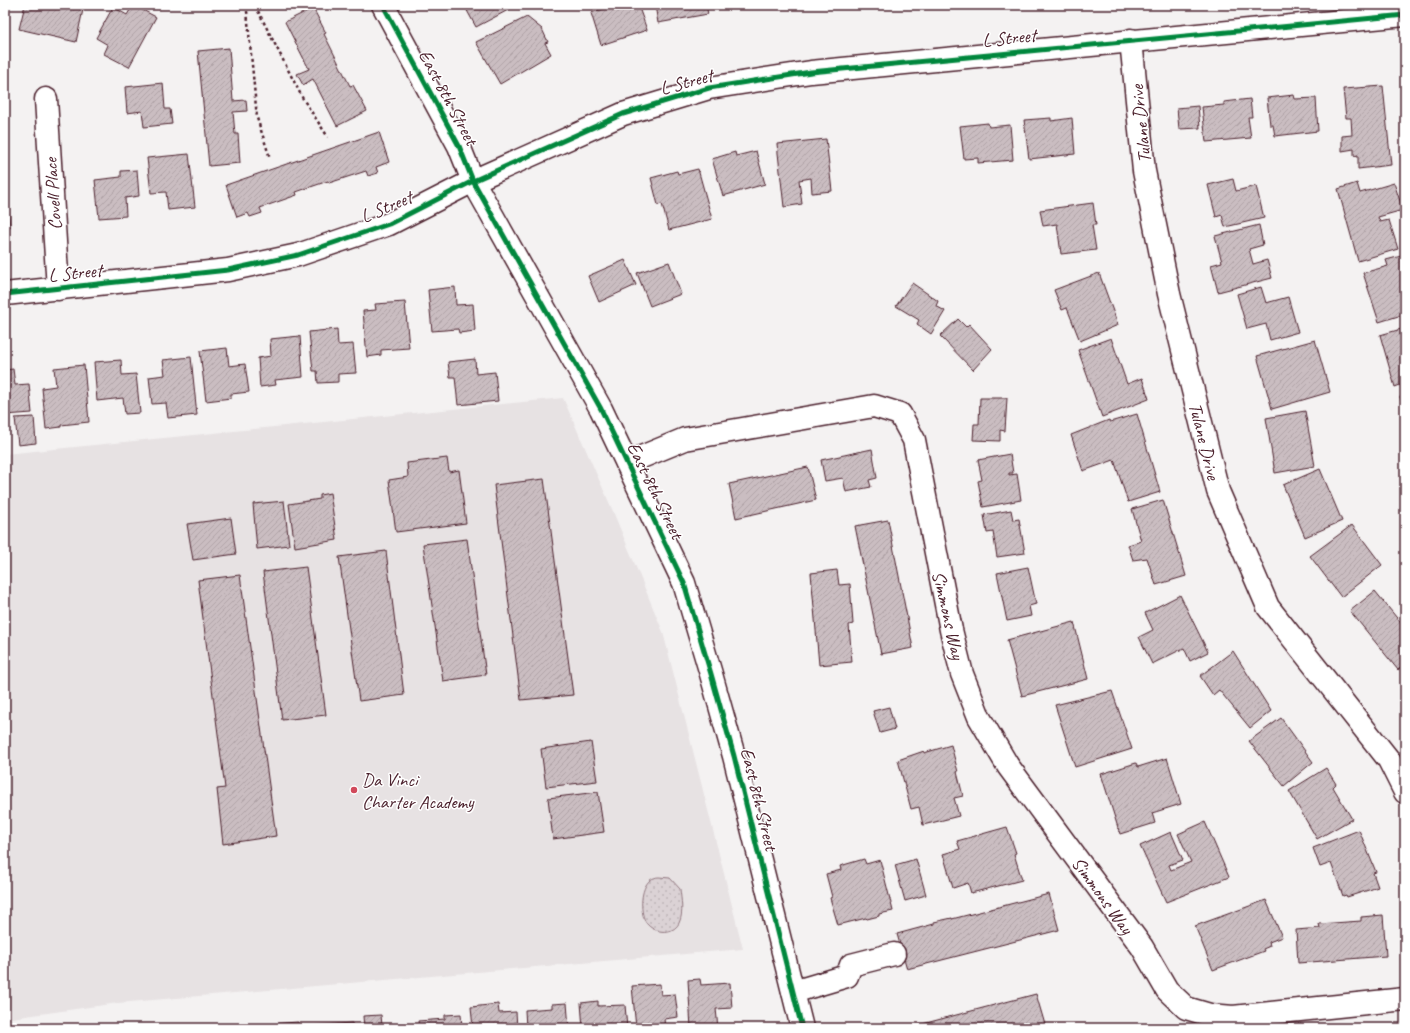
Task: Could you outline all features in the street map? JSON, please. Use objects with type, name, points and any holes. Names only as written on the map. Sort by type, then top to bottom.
[{"type":"street","name":"East 8th Street","points":[[383,5],[459,146],[473,181],[601,409],[684,583],[732,749],[802,1028]]},
{"type":"street","name":"L Street","points":[[5,294],[228,270],[298,255],[389,224],[473,181],[622,114],[709,88],[811,72],[1131,40],[1405,15]]},
{"type":"street","name":"Tulane Drive","points":[[1131,40],[1144,172],[1169,294],[1218,491],[1268,606],[1389,760],[1405,792]]},
{"type":"street","name":"Covell Place","points":[[46,99],[58,289]]},
{"type":"street","name":"Simmons Way","points":[[627,463],[685,439],[874,406],[900,414],[914,440],[951,630],[962,674],[979,717],[1008,766],[1142,947],[1167,990],[1186,1008],[1210,1015],[1233,1017],[1405,999]]},
{"type":"street","points":[[793,992],[846,976],[851,965],[894,954]]},
{"type":"path","points":[[247,11],[257,118],[270,158]]},
{"type":"path","points":[[258,11],[303,99],[328,137]]},
{"type":"shaded area","name":"Da Vinci Charter Academy","points":[[563,398],[612,509],[663,632],[743,949],[118,1003],[5,1019],[5,454]]},
{"type":"shaded area","points":[[659,877],[670,878],[680,889],[682,906],[681,919],[676,927],[667,931],[657,930],[648,925],[642,911],[644,889],[650,880]]},
{"type":"building","points":[[25,5],[84,5],[76,42],[19,29]]},
{"type":"building","points":[[133,5],[156,17],[129,67],[104,54],[108,45],[96,38],[113,7],[127,15]]},
{"type":"building","points":[[464,5],[507,5],[510,9],[476,27]]},
{"type":"building","points":[[610,5],[635,5],[636,7],[638,5],[647,30],[601,45],[591,13],[611,6]]},
{"type":"building","points":[[655,5],[706,5],[708,14],[658,23]]},
{"type":"building","points":[[313,8],[326,33],[324,34],[350,86],[353,85],[367,111],[337,126],[313,79],[303,85],[297,74],[309,69],[285,22]]},
{"type":"building","points":[[527,17],[542,29],[548,42],[545,43],[551,54],[500,84],[476,42]]},
{"type":"building","points":[[229,48],[233,101],[246,100],[247,111],[233,112],[235,134],[238,134],[240,163],[209,166],[198,51]]},
{"type":"building","points":[[163,83],[165,109],[170,109],[172,124],[144,127],[142,111],[127,113],[125,87]]},
{"type":"building","points":[[1383,86],[1391,165],[1358,169],[1358,155],[1354,156],[1354,149],[1342,151],[1342,136],[1352,135],[1351,118],[1346,118],[1343,89]]},
{"type":"building","points":[[1294,95],[1295,99],[1316,98],[1318,131],[1275,136],[1273,125],[1270,125],[1267,98]]},
{"type":"building","points":[[1250,99],[1252,117],[1248,117],[1251,138],[1206,142],[1202,107],[1224,105],[1224,102]]},
{"type":"building","points":[[1198,106],[1200,128],[1179,129],[1177,108]]},
{"type":"building","points":[[1051,118],[1051,121],[1072,118],[1075,154],[1029,159],[1024,120]]},
{"type":"building","points":[[988,123],[989,127],[1010,125],[1013,160],[978,163],[978,158],[964,159],[960,126]]},
{"type":"building","points":[[379,132],[389,162],[376,167],[378,173],[368,176],[366,171],[329,183],[328,181],[296,192],[297,195],[260,208],[262,213],[250,217],[248,213],[237,217],[226,185]]},
{"type":"building","points":[[826,139],[832,191],[812,193],[811,178],[799,180],[802,204],[784,207],[777,144]]},
{"type":"building","points":[[756,151],[765,184],[723,196],[712,159],[735,152],[736,156]]},
{"type":"building","points":[[189,154],[195,207],[168,210],[166,192],[151,193],[147,158]]},
{"type":"building","points":[[698,169],[712,219],[669,230],[662,204],[658,205],[651,178],[677,171],[678,174]]},
{"type":"building","points":[[137,170],[139,196],[125,198],[126,216],[99,218],[95,180],[121,177],[121,171]]},
{"type":"building","points":[[5,175],[10,227],[5,227]]},
{"type":"building","points":[[1233,179],[1236,191],[1256,186],[1264,218],[1225,227],[1222,215],[1216,217],[1208,185]]},
{"type":"building","points":[[1357,183],[1360,193],[1394,183],[1403,210],[1378,217],[1380,222],[1389,220],[1398,249],[1358,261],[1338,189]]},
{"type":"building","points":[[1093,203],[1096,225],[1092,225],[1096,250],[1061,254],[1057,224],[1043,226],[1040,210]]},
{"type":"building","points":[[1259,225],[1263,245],[1249,249],[1253,264],[1267,260],[1272,278],[1218,292],[1211,265],[1222,262],[1215,236]]},
{"type":"building","points":[[1405,255],[1405,284],[1402,285],[1404,294],[1402,295],[1405,304],[1405,314],[1379,322],[1363,273],[1388,266],[1386,260]]},
{"type":"building","points":[[625,260],[636,285],[599,302],[588,276]]},
{"type":"building","points":[[669,262],[681,294],[650,306],[637,273]]},
{"type":"building","points":[[1099,273],[1118,325],[1080,341],[1067,308],[1062,310],[1054,290]]},
{"type":"building","points":[[912,283],[938,301],[936,306],[945,311],[931,334],[917,324],[919,320],[896,306]]},
{"type":"building","points":[[455,287],[456,305],[473,304],[475,331],[459,333],[458,329],[432,331],[428,290]]},
{"type":"building","points":[[1261,287],[1266,303],[1288,297],[1298,332],[1270,340],[1266,324],[1247,329],[1237,294]]},
{"type":"building","points":[[405,302],[409,348],[381,350],[381,355],[367,357],[363,311],[376,310],[375,304]]},
{"type":"building","points":[[958,319],[966,327],[969,324],[992,349],[973,370],[940,336]]},
{"type":"building","points":[[1405,328],[1405,383],[1395,387],[1380,335]]},
{"type":"building","points":[[337,329],[338,345],[353,344],[356,373],[338,374],[338,382],[318,383],[317,371],[313,371],[309,332]]},
{"type":"building","points":[[300,336],[303,377],[275,380],[276,385],[260,387],[258,358],[271,356],[270,339]]},
{"type":"building","points":[[1111,338],[1127,384],[1142,378],[1149,399],[1102,417],[1078,350]]},
{"type":"building","points":[[1315,340],[1330,392],[1272,409],[1257,356]]},
{"type":"building","points":[[227,348],[229,366],[245,364],[249,392],[231,394],[231,398],[206,401],[200,351]]},
{"type":"building","points":[[191,357],[197,415],[168,418],[166,403],[152,404],[149,377],[165,375],[163,360]]},
{"type":"building","points":[[475,359],[476,374],[495,372],[498,401],[458,405],[455,377],[450,377],[448,362]]},
{"type":"building","points":[[121,360],[122,375],[136,374],[140,413],[125,414],[123,398],[97,401],[94,362]]},
{"type":"building","points":[[84,365],[89,422],[61,425],[61,427],[46,429],[42,388],[56,386],[54,368]]},
{"type":"building","points":[[13,369],[15,385],[29,384],[32,413],[5,415],[5,370]]},
{"type":"building","points":[[1405,395],[1405,411],[1400,397]]},
{"type":"building","points":[[980,398],[1007,398],[1005,431],[1000,430],[1000,441],[973,440],[974,424],[979,424]]},
{"type":"building","points":[[1305,411],[1315,466],[1275,473],[1266,418]]},
{"type":"building","points":[[1137,414],[1160,492],[1128,502],[1114,460],[1083,471],[1071,435],[1109,420],[1110,422]]},
{"type":"building","points":[[34,417],[36,443],[18,445],[15,418]]},
{"type":"building","points":[[872,449],[877,478],[869,480],[871,487],[846,492],[843,478],[825,481],[821,460]]},
{"type":"building","points":[[1010,454],[1013,473],[1009,473],[1009,475],[1017,474],[1021,500],[983,507],[978,481],[982,480],[978,460]]},
{"type":"building","points":[[447,458],[449,472],[459,470],[466,523],[396,532],[389,480],[408,477],[407,463]]},
{"type":"building","points":[[808,467],[816,500],[736,518],[729,484]]},
{"type":"building","points":[[1320,469],[1342,521],[1305,537],[1283,485]]},
{"type":"building","points":[[544,479],[573,695],[521,700],[494,485]]},
{"type":"building","points":[[330,493],[337,540],[295,547],[289,504],[320,499],[320,495]]},
{"type":"building","points":[[1163,500],[1186,576],[1156,585],[1147,558],[1133,560],[1128,545],[1141,541],[1132,509]]},
{"type":"building","points":[[284,501],[289,545],[257,549],[253,504]]},
{"type":"building","points":[[1011,510],[1013,520],[1019,519],[1025,553],[997,557],[993,532],[987,533],[984,515]]},
{"type":"building","points":[[231,518],[236,554],[193,560],[187,524]]},
{"type":"building","points":[[888,520],[913,648],[881,654],[855,526]]},
{"type":"building","points":[[1352,525],[1382,565],[1341,597],[1310,556]]},
{"type":"building","points":[[467,539],[486,675],[443,681],[423,544]]},
{"type":"building","points":[[386,551],[404,695],[359,701],[339,557]]},
{"type":"building","points":[[306,567],[326,715],[282,720],[263,572]]},
{"type":"building","points":[[1028,567],[1036,604],[1029,606],[1031,616],[1007,621],[997,573]]},
{"type":"building","points":[[837,570],[839,585],[850,584],[853,624],[849,625],[852,662],[819,665],[811,573]]},
{"type":"building","points":[[240,575],[276,836],[223,844],[217,789],[225,788],[198,580]]},
{"type":"building","points":[[1375,591],[1405,628],[1405,664],[1398,670],[1350,611]]},
{"type":"building","points":[[1180,595],[1208,652],[1190,661],[1184,648],[1152,664],[1139,637],[1153,630],[1145,613]]},
{"type":"building","points":[[1074,622],[1088,679],[1022,696],[1007,640]]},
{"type":"building","points":[[1233,651],[1271,711],[1250,728],[1219,690],[1213,695],[1200,676]]},
{"type":"building","points":[[1112,691],[1132,749],[1075,767],[1055,705]]},
{"type":"building","points":[[889,707],[895,729],[880,733],[873,711]]},
{"type":"building","points":[[1281,718],[1313,762],[1284,786],[1249,741]]},
{"type":"building","points":[[591,742],[597,781],[546,787],[541,749]]},
{"type":"building","points":[[951,745],[963,796],[954,798],[959,816],[923,825],[919,807],[911,809],[898,760],[924,751],[924,753]]},
{"type":"building","points":[[1167,758],[1181,804],[1152,813],[1155,823],[1120,834],[1101,774],[1136,763],[1138,767]]},
{"type":"building","points":[[1326,768],[1336,784],[1333,787],[1352,819],[1317,839],[1289,791]]},
{"type":"building","points":[[598,792],[604,832],[553,839],[548,798]]},
{"type":"building","points":[[1205,822],[1229,877],[1166,902],[1140,846],[1171,832],[1183,860],[1169,865],[1171,870],[1191,862],[1178,834]]},
{"type":"building","points":[[1007,827],[1016,853],[1014,854],[1022,880],[971,893],[968,883],[953,888],[943,854],[960,849],[957,841]]},
{"type":"building","points":[[1359,830],[1376,872],[1373,873],[1378,887],[1347,897],[1346,895],[1343,896],[1331,863],[1320,867],[1313,848]]},
{"type":"building","points":[[864,859],[866,864],[880,860],[893,911],[879,914],[879,916],[838,925],[830,898],[832,897],[826,874],[841,870],[840,866]]},
{"type":"building","points":[[916,859],[926,895],[905,901],[895,865]]},
{"type":"building","points":[[1049,894],[1059,930],[907,969],[897,934],[934,924],[934,922],[952,919]]},
{"type":"building","points":[[1266,900],[1282,937],[1269,942],[1270,946],[1263,949],[1264,951],[1213,970],[1195,926]]},
{"type":"building","points":[[1383,915],[1386,956],[1298,963],[1296,930],[1320,928],[1319,924],[1361,921],[1361,917]]},
{"type":"building","points":[[700,979],[701,985],[730,983],[732,1008],[716,1009],[718,1028],[691,1028],[688,980]]},
{"type":"building","points":[[660,984],[661,995],[675,994],[678,1017],[664,1019],[665,1028],[636,1028],[632,986]]},
{"type":"building","points":[[1036,994],[1046,1028],[907,1028]]},
{"type":"building","points":[[598,1001],[598,1006],[625,1005],[627,1028],[583,1028],[581,1003]]},
{"type":"building","points":[[567,1003],[569,1028],[526,1028],[525,1010],[552,1008],[552,1004]]},
{"type":"building","points":[[498,1004],[499,1013],[516,1012],[517,1028],[473,1028],[471,1007]]},
{"type":"building","points":[[461,1014],[462,1028],[419,1028],[418,1021],[445,1019],[445,1015]]},
{"type":"building","points":[[381,1015],[382,1026],[406,1024],[406,1028],[364,1028],[363,1016]]},
{"type":"building","points":[[298,1022],[298,1028],[271,1028],[271,1024]]},
{"type":"building","points":[[352,1023],[353,1028],[308,1028],[308,1026]]},
{"type":"cycle path","points":[[383,5],[459,146],[473,181],[601,409],[684,583],[734,756],[802,1028]]},
{"type":"cycle path","points":[[5,294],[228,270],[298,255],[389,224],[473,181],[623,114],[709,88],[811,72],[1405,15]]},
{"type":"place","name":"Da Vinci Charter Academy","points":[[354,790]]}]
